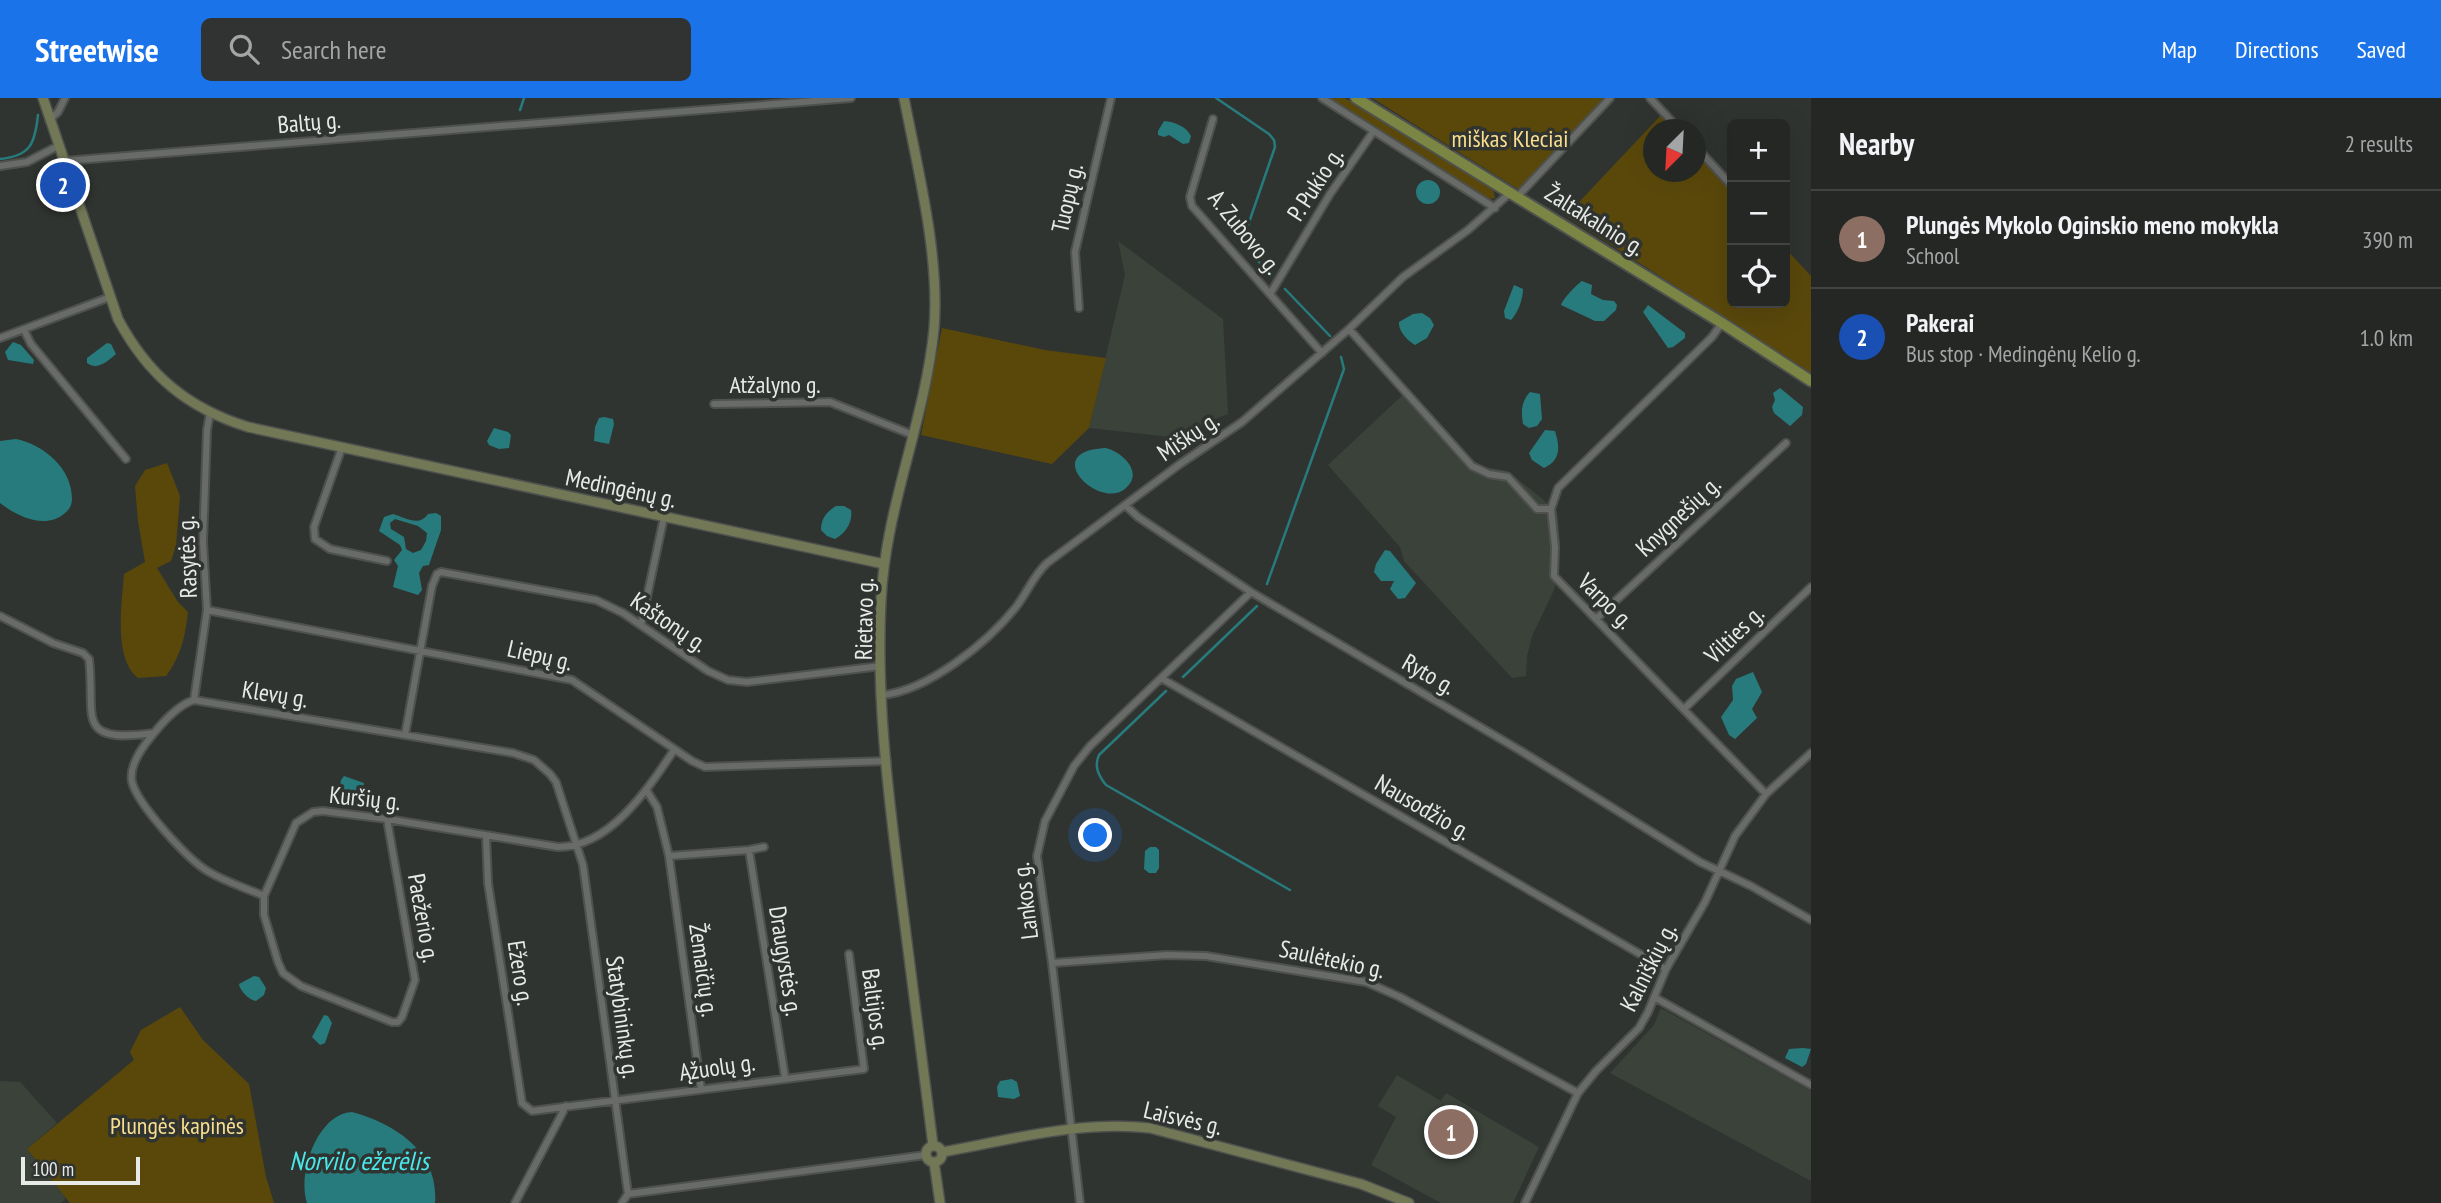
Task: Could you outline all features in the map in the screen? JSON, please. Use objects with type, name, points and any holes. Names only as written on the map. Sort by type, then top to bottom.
[{"type":"main road","name":"Žaltakalnio g.","points":[[1356,98],[1723,323],[1811,381]]},
{"type":"street","name":"Medingėnų g.","points":[[43,98],[110,298],[126,334],[147,362],[178,393],[210,413],[248,427],[884,564]]},
{"type":"street","points":[[49,120],[58,112],[65,98]]},
{"type":"street","name":"Baltų g.","points":[[64,161],[851,98]]},
{"type":"street","name":"Rietavo g.","points":[[904,98],[930,242],[934,287],[933,332],[884,564],[881,666],[893,832],[933,1146]]},
{"type":"street","name":"Tuopų g.","points":[[1079,308],[1075,252],[1111,98]]},
{"type":"street","points":[[1322,98],[1495,208]]},
{"type":"street","name":"Miškų g.","points":[[883,695],[898,693],[925,681],[968,654],[1016,607],[1041,569],[1180,464],[1242,422],[1404,277],[1514,195],[1610,98]]},
{"type":"street","points":[[1650,98],[1670,119]]},
{"type":"street","name":"A. Zubovo g.","points":[[1213,119],[1191,197],[1192,206],[1322,353]]},
{"type":"street","name":"P. Pukio g.","points":[[1270,295],[1330,194],[1373,132]]},
{"type":"street","points":[[0,166],[27,162],[58,146]]},
{"type":"street","points":[[1706,157],[1728,182]]},
{"type":"street","points":[[0,338],[110,298]]},
{"type":"street","points":[[1349,329],[1472,466],[1489,474],[1508,477],[1536,509],[1552,509],[1559,488],[1713,337],[1723,323]]},
{"type":"street","points":[[24,330],[31,344],[126,459]]},
{"type":"street","name":"Atžalyno g.","points":[[714,404],[830,402],[913,435]]},
{"type":"street","name":"Rasytės g.","points":[[194,700],[207,610],[203,542],[210,413]]},
{"type":"street","name":"Knygnešių g.","points":[[1597,618],[1786,443]]},
{"type":"street","points":[[346,447],[314,527],[316,539],[330,549],[387,561]]},
{"type":"street","name":"Ryto g.","points":[[1125,505],[1138,517],[1251,592],[1509,744],[1700,862],[1811,919]]},
{"type":"street","name":"Varpo g.","points":[[1552,509],[1554,576],[1766,794]]},
{"type":"street","points":[[641,625],[664,517]]},
{"type":"street","name":"Kaštonų g.","points":[[419,651],[432,586],[437,575],[447,572],[596,600],[615,608],[708,671],[737,682],[881,666]]},
{"type":"street","name":"Vilties g.","points":[[1684,709],[1811,587]]},
{"type":"street","name":"Lankos g.","points":[[1080,1203],[1037,856],[1045,821],[1074,766],[1090,746],[1251,592]]},
{"type":"street","name":"Liepų g.","points":[[207,610],[572,680],[674,750],[705,766],[887,761]]},
{"type":"street","points":[[0,617],[53,643],[83,653],[89,659],[89,708],[92,720],[100,729],[111,736],[124,737],[154,733]]},
{"type":"street","points":[[405,735],[419,651]]},
{"type":"street","name":"Nausodžio g.","points":[[1161,678],[1666,969]]},
{"type":"street","points":[[194,700],[178,708],[154,733],[138,755],[132,783],[169,836],[206,871],[264,896]]},
{"type":"street","name":"Klevų g.","points":[[194,700],[513,753],[534,760],[556,782],[576,846]]},
{"type":"street","points":[[576,846],[596,838],[647,791],[674,750]]},
{"type":"street","name":"Kalniškių g.","points":[[1525,1203],[1578,1093],[1639,1028],[1666,969],[1704,902],[1735,836],[1766,794],[1811,752]]},
{"type":"street","name":"Žemaičių g.","points":[[647,791],[657,807],[670,856],[701,1089]]},
{"type":"street","name":"Kuršių g.","points":[[264,896],[292,832],[303,816],[313,812],[387,819],[558,847],[576,846]]},
{"type":"street","name":"Paežerio g.","points":[[264,896],[264,915],[283,973],[301,986],[392,1022],[398,1021],[402,1017],[415,980],[387,819]]},
{"type":"street","name":"Ežero g.","points":[[486,835],[488,883],[522,1103],[532,1111]]},
{"type":"street","name":"Statybininkų g.","points":[[576,846],[583,865],[628,1194]]},
{"type":"street","points":[[670,856],[750,850],[764,846]]},
{"type":"street","name":"Draugystės g.","points":[[750,850],[785,1077]]},
{"type":"street","name":"Baltijos g.","points":[[849,954],[864,1069]]},
{"type":"street","name":"Saulėtekio g.","points":[[1052,963],[1167,955],[1206,957],[1366,982],[1400,996],[1578,1093]]},
{"type":"street","points":[[1654,997],[1811,1085]]},
{"type":"street","name":"Ąžuolų g.","points":[[532,1111],[864,1069]]},
{"type":"street","points":[[515,1203],[566,1106]]},
{"type":"street","name":"Laisvės g.","points":[[942,1152],[1104,1125],[1150,1128],[1361,1184],[1409,1203]]},
{"type":"street","points":[[938,1146],[942,1152],[941,1158],[934,1162],[928,1159],[927,1149],[938,1146]]},
{"type":"street","points":[[622,1203],[628,1194],[926,1155]]},
{"type":"street","points":[[934,1162],[940,1203]]},
{"type":"shaded area","points":[[1118,241],[1223,319],[1228,414],[1171,437],[1089,428],[1125,275]]},
{"type":"shaded area","points":[[1408,390],[1478,466],[1508,471],[1557,511],[1560,541],[1558,574],[1554,590],[1532,636],[1526,676],[1512,678],[1404,561],[1400,547],[1328,465]]},
{"type":"shaded area","points":[[1661,1008],[1811,1091],[1811,1181],[1610,1073],[1654,1025]]},
{"type":"shaded area","points":[[1397,1075],[1441,1101],[1446,1093],[1539,1147],[1513,1203],[1441,1203],[1371,1165],[1396,1117],[1378,1106]]},
{"type":"shaded area","points":[[0,1081],[20,1082],[57,1123],[27,1149],[66,1198],[61,1203],[0,1203]]},
{"type":"green space","points":[[1329,98],[1345,98],[1493,190],[1495,198],[1489,199]]},
{"type":"green space","name":"miškas Kleciai","points":[[1372,98],[1607,98],[1518,189]]},
{"type":"green space","points":[[1643,134],[1643,182],[1706,182],[1706,164],[1727,187],[1727,308],[1790,308],[1790,253],[1811,276],[1811,373],[1566,216]]},
{"type":"green space","points":[[942,328],[1045,350],[1106,358],[1089,428],[1052,464],[921,435]]},
{"type":"green space","points":[[167,463],[180,496],[176,546],[171,561],[157,568],[178,602],[188,612],[187,621],[179,654],[166,676],[138,678],[125,658],[121,629],[124,574],[145,562],[135,486],[145,470]]},
{"type":"green space","name":"Plungės kapinės","points":[[180,1007],[203,1040],[249,1084],[266,1177],[274,1203],[70,1203],[27,1149],[134,1060],[130,1052],[141,1030]]},
{"type":"water","points":[[1164,121],[1183,127],[1191,136],[1189,143],[1183,144],[1169,135],[1158,135]]},
{"type":"water","points":[[1428,180],[1437,183],[1440,192],[1437,201],[1428,204],[1419,201],[1416,192],[1419,183]]},
{"type":"water","points":[[1582,281],[1592,285],[1591,294],[1603,300],[1614,301],[1617,305],[1616,310],[1604,321],[1595,321],[1561,305]]},
{"type":"water","points":[[1514,285],[1523,289],[1523,293],[1518,310],[1511,320],[1505,318],[1504,311]]},
{"type":"water","points":[[1648,305],[1685,333],[1685,338],[1668,348],[1643,312]]},
{"type":"water","points":[[1422,313],[1430,318],[1434,325],[1427,338],[1415,345],[1404,335],[1399,322],[1413,314]]},
{"type":"water","points":[[13,342],[21,345],[34,360],[33,364],[8,360],[5,352]]},
{"type":"water","points":[[107,343],[111,344],[116,354],[98,366],[87,363],[87,358]]},
{"type":"water","points":[[1780,388],[1803,407],[1802,415],[1790,426],[1774,413],[1772,407],[1775,400],[1773,393]]},
{"type":"water","points":[[1530,392],[1540,394],[1542,419],[1537,426],[1529,428],[1523,424],[1522,411],[1523,403]]},
{"type":"water","points":[[599,418],[613,419],[614,424],[609,444],[594,441],[595,427]]},
{"type":"water","points":[[494,428],[511,435],[509,448],[499,449],[489,445],[487,441]]},
{"type":"water","points":[[1545,430],[1555,431],[1558,452],[1554,461],[1544,468],[1532,460],[1529,453]]},
{"type":"water","points":[[16,439],[46,452],[67,477],[72,499],[68,510],[57,518],[49,521],[32,520],[0,503],[0,441]]},
{"type":"water","points":[[1106,448],[1124,458],[1132,469],[1131,482],[1126,488],[1115,493],[1090,487],[1075,468],[1076,459],[1086,452]]},
{"type":"water","points":[[836,506],[851,510],[851,519],[848,527],[835,539],[821,530],[825,516]]},
{"type":"water","points":[[436,513],[441,516],[441,530],[429,565],[423,566],[419,573],[422,590],[418,595],[393,587],[398,566],[394,560],[402,550],[400,545],[379,531],[384,517],[393,514],[416,521]],"holes":[[[395,519],[418,526],[427,533],[426,541],[421,550],[413,553],[406,549],[404,537],[391,529],[390,523]]]},
{"type":"water","points":[[1385,550],[1390,551],[1416,583],[1405,598],[1398,599],[1390,589],[1394,581],[1381,581],[1374,572]]},
{"type":"water","points":[[1753,672],[1762,692],[1752,709],[1757,718],[1735,739],[1729,735],[1721,717],[1733,700],[1732,686],[1736,679]]},
{"type":"water","points":[[344,776],[364,783],[360,805],[346,808],[340,803],[339,792]]},
{"type":"water","points":[[1150,847],[1159,850],[1159,868],[1156,873],[1149,873],[1144,869],[1145,851]]},
{"type":"water","points":[[254,976],[259,977],[266,988],[264,995],[256,1001],[245,995],[239,984]]},
{"type":"water","points":[[324,1015],[328,1016],[332,1023],[325,1043],[320,1045],[312,1037]]},
{"type":"water","points":[[1789,1049],[1811,1049],[1806,1064],[1802,1067],[1785,1058]]},
{"type":"water","points":[[1012,1079],[1017,1082],[1020,1096],[1014,1099],[998,1097],[997,1087],[1000,1081]]},
{"type":"water","name":"Norvilo ežerėlis","points":[[352,1112],[384,1124],[412,1143],[430,1169],[435,1203],[307,1203],[305,1177],[313,1147],[329,1123],[340,1115]]},
{"type":"waterway","points":[[520,110],[524,98]]},
{"type":"waterway","points":[[1216,98],[1274,140],[1275,147],[1244,237],[1246,248],[1272,276]]},
{"type":"waterway","points":[[0,159],[19,155],[30,146],[38,115]]},
{"type":"waterway","points":[[1285,289],[1330,336]]},
{"type":"waterway","points":[[1267,584],[1344,369],[1341,357]]},
{"type":"waterway","points":[[1183,677],[1257,606]]},
{"type":"waterway","points":[[1166,691],[1099,755],[1097,767],[1101,778],[1106,785],[1290,890]]},
{"type":"place","name":"Pakerai","points":[[63,185]]},
{"type":"place","name":"Plungės Mykolo Oginskio meno mokykla","points":[[1451,1132]]}]
